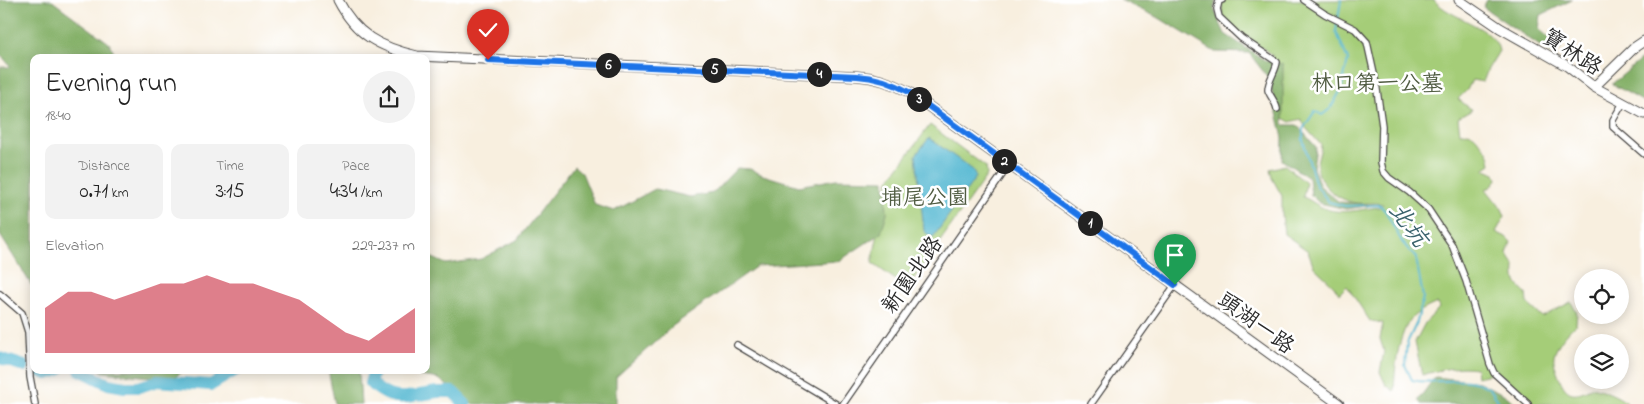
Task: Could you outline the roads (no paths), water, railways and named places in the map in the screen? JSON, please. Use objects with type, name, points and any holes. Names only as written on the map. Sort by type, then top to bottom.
[{"type":"street","name":"頭湖一路","points":[[338,0],[354,24],[374,41],[395,51],[408,54]]},
{"type":"street","points":[[1222,0],[1217,9],[1220,17],[1241,38],[1277,62],[1268,90],[1278,109]]},
{"type":"street","points":[[1304,0],[1355,29],[1367,42],[1376,83],[1382,126],[1381,162],[1383,171],[1388,178],[1409,192],[1428,209],[1452,245],[1466,281],[1494,373],[1528,404]]},
{"type":"street","name":"寶林路","points":[[1459,0],[1500,28],[1566,66],[1594,87],[1644,114]]},
{"type":"street","points":[[1594,87],[1644,41]]},
{"type":"street","name":"頭湖一路","points":[[430,57],[874,77],[893,83],[909,92],[1339,404]]},
{"type":"street","points":[[1623,103],[1613,120],[1613,127],[1644,154]]},
{"type":"street","name":"新園北路","points":[[843,404],[1009,165]]},
{"type":"street","points":[[1091,404],[1175,285]]},
{"type":"street","points":[[0,294],[22,313],[28,332],[30,377],[35,404]]},
{"type":"street","points":[[737,346],[836,404]]},
{"type":"water","points":[[929,138],[973,170],[976,177],[934,236],[931,237],[924,231],[916,155]]},
{"type":"waterway","name":"北坑","points":[[1341,0],[1336,31],[1348,60],[1341,90],[1330,109],[1322,115],[1315,111],[1303,129],[1303,140],[1316,185],[1329,202],[1345,206],[1380,205],[1386,212],[1402,242],[1416,258],[1423,297],[1417,322],[1407,343],[1405,365],[1412,380],[1432,382],[1470,381],[1489,388],[1500,404]]},
{"type":"waterway","points":[[0,358],[24,366]]},
{"type":"waterway","points":[[88,374],[108,384],[125,387],[139,387],[157,381],[211,385],[229,374]]},
{"type":"waterway","points":[[373,374],[370,383],[380,391],[395,397],[413,396]]},
{"type":"waterway","points":[[420,395],[453,392],[465,404]]},
{"type":"park label","name":"林口第一公墓","points":[[1377,82]]},
{"type":"park label","name":"埔尾公園","points":[[925,196]]}]
